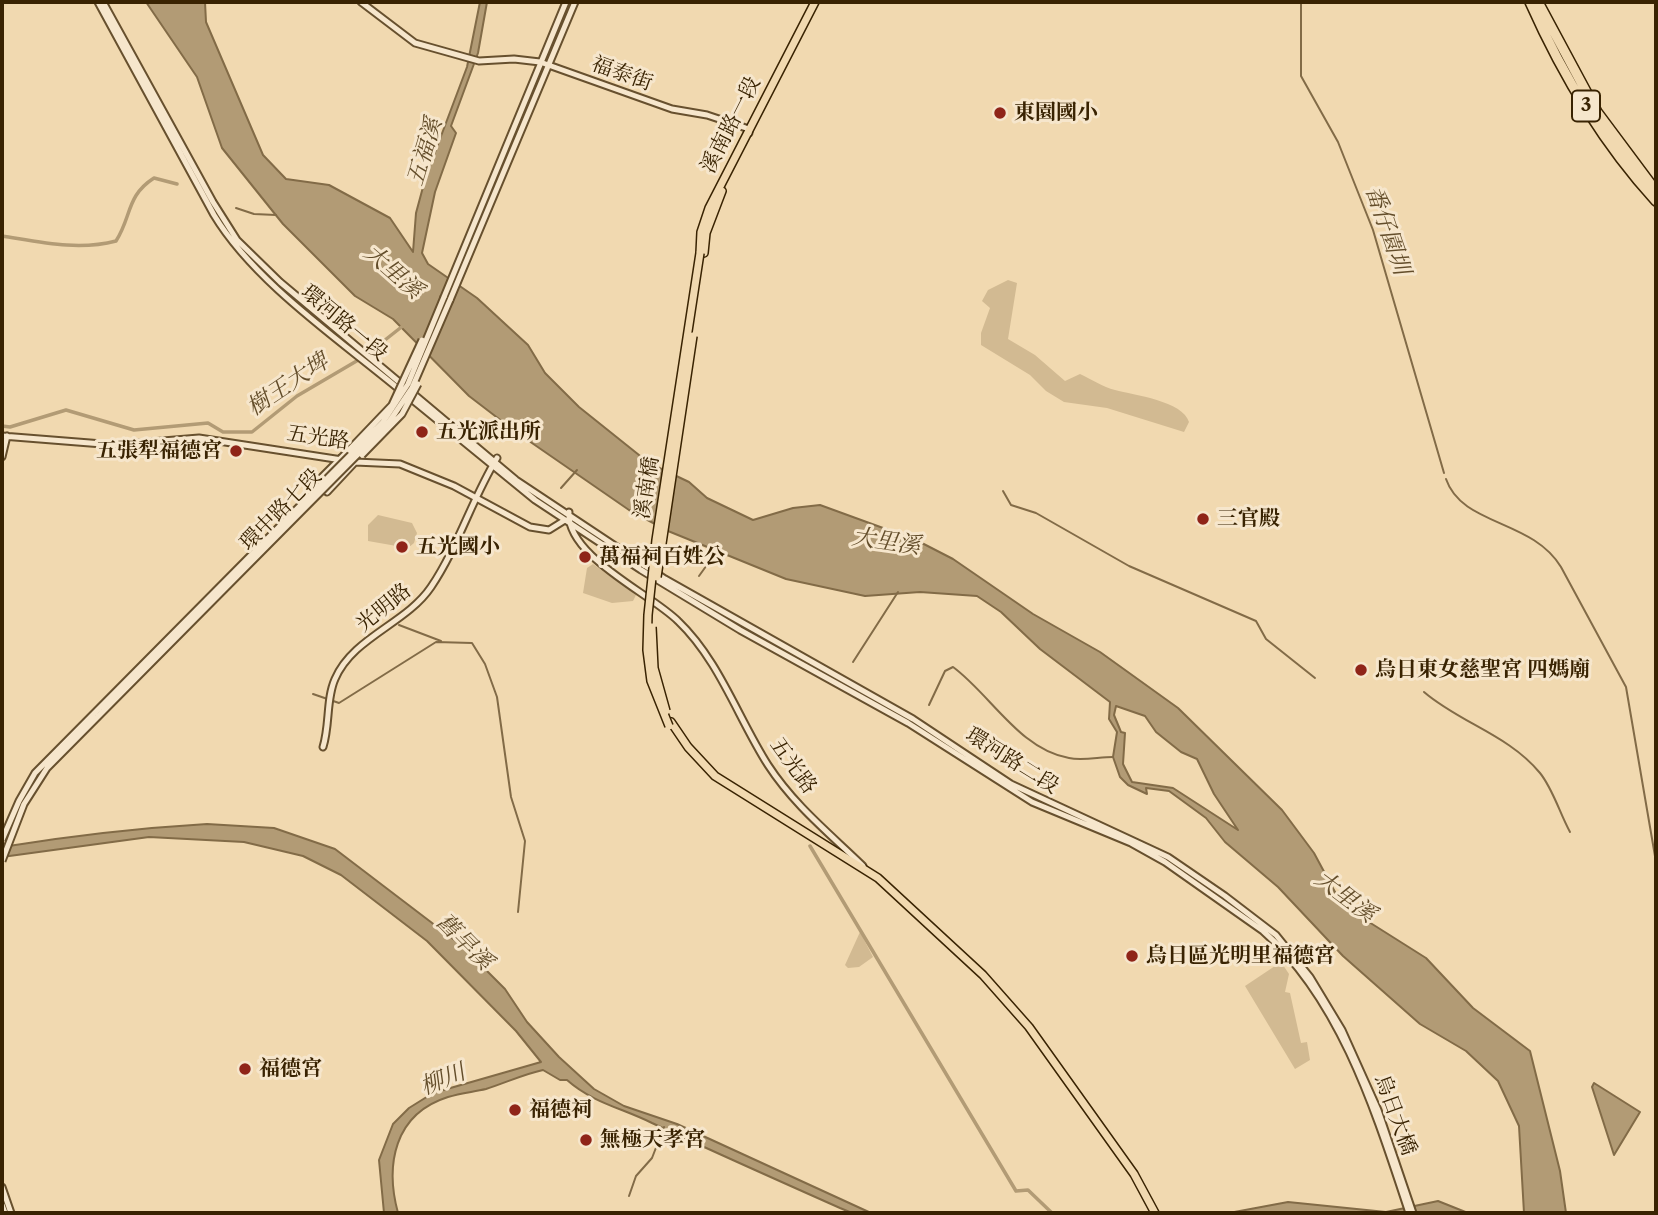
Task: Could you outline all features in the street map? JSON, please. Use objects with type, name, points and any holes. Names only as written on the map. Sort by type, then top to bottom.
[{"type":"highway","name":"3","points":[[1530,2],[1554,53],[1612,149],[1656,201]]},
{"type":"highway","name":"3","points":[[1538,2],[1597,112],[1656,191]]},
{"type":"main road","name":"溪南路一段","points":[[702,253],[714,210],[749,132],[815,2]]},
{"type":"main road","name":"溪南橋","points":[[670,724],[657,685],[652,624],[702,253]]},
{"type":"main road","name":"五光路","points":[[670,724],[705,767],[735,791],[866,872],[932,926],[1007,1001],[1134,1174],[1153,1213]]},
{"type":"street","name":"環河路一段","points":[[101,2],[237,240],[279,282],[494,463],[568,518],[664,581]]},
{"type":"street","name":"福泰街","points":[[361,2],[415,43],[478,61],[514,58],[540,62],[672,109],[707,115],[749,132]]},
{"type":"street","name":"環中路七段","points":[[2,861],[24,804],[47,768],[387,425],[412,388],[509,135],[566,2]]},
{"type":"street","name":"環中路七段","points":[[2,840],[19,800],[36,773],[383,422],[408,384],[575,2]]},
{"type":"street","points":[[312,487],[392,405],[447,298]]},
{"type":"street","points":[[327,492],[390,429],[412,398],[444,322],[447,298]]},
{"type":"street","points":[[2,457],[4,436]]},
{"type":"street","name":"五光路","points":[[4,436],[115,445],[199,438],[355,462],[400,464],[475,497],[538,530],[552,530],[568,518],[595,559],[661,605],[686,628],[715,669],[767,764],[794,802],[866,872]]},
{"type":"street","name":"光明路","points":[[323,747],[334,681],[341,668],[368,640],[408,613],[426,594],[494,463]]},
{"type":"street","name":"環河路二段","points":[[664,581],[913,719],[1028,793],[1141,843],[1188,869],[1242,908],[1285,944],[1310,977],[1340,1031]]},
{"type":"street","name":"烏日大橋","points":[[1340,1031],[1383,1130],[1411,1213]]},
{"type":"street","points":[[2,1187],[5,1213]]},
{"type":"street","points":[[4,1205],[11,1213]]},
{"type":"shaded area","points":[[1008,280],[1017,283],[1008,339],[1035,355],[1065,381],[1080,374],[1111,389],[1157,400],[1178,409],[1189,422],[1184,432],[1107,408],[1064,402],[1046,391],[1030,375],[981,345],[981,333],[990,308],[982,301],[988,290]]},
{"type":"shaded area","points":[[378,515],[412,523],[417,533],[414,543],[408,548],[368,541],[368,525]]},
{"type":"shaded area","points":[[593,564],[636,595],[633,601],[612,603],[583,593],[587,568]]},
{"type":"shaded area","points":[[860,932],[873,957],[859,967],[848,968],[845,965]]},
{"type":"shaded area","points":[[1281,962],[1289,974],[1285,992],[1290,993],[1301,1043],[1307,1042],[1310,1060],[1295,1069],[1245,986]]},
{"type":"water","name":"大里溪","points":[[146,2],[205,2],[206,22],[263,155],[286,179],[329,185],[390,218],[413,252],[416,213],[426,176],[467,67],[480,2],[487,2],[478,53],[451,126],[456,133],[435,192],[422,253],[428,264],[477,298],[528,345],[545,373],[579,407],[649,463],[689,482],[707,498],[753,520],[793,508],[820,505],[916,540],[953,559],[1033,614],[1100,652],[1178,708],[1282,810],[1314,853],[1342,905],[1426,958],[1473,1008],[1530,1051],[1560,1171],[1566,1213],[1524,1213],[1519,1126],[1498,1081],[1466,1051],[1420,1024],[1343,956],[1278,887],[1225,842],[1206,818],[1169,791],[1146,788],[1147,794],[1128,785],[1120,777],[1113,757],[1117,732],[1109,719],[1110,702],[1040,649],[1001,612],[977,596],[920,592],[865,596],[786,579],[668,531],[629,510],[469,396],[393,319],[355,296],[283,224],[222,148],[197,77]],"holes":[[[1116,706],[1145,716],[1156,732],[1181,752],[1197,759],[1214,794],[1238,830],[1173,788],[1132,782],[1123,764],[1125,733],[1121,732],[1114,715]]]},
{"type":"water","name":"舊旱溪","points":[[207,824],[274,828],[335,849],[461,945],[505,989],[527,1022],[559,1057],[594,1089],[624,1106],[677,1124],[871,1213],[852,1213],[840,1208],[597,1100],[567,1080],[560,1080],[543,1070],[486,1089],[448,1097],[430,1105],[416,1116],[398,1143],[394,1160],[394,1195],[398,1213],[384,1213],[379,1160],[393,1124],[409,1108],[433,1093],[541,1062],[516,1031],[427,941],[341,875],[303,856],[244,842],[149,837],[2,857],[2,847],[104,833]]},
{"type":"water","points":[[1594,1083],[1640,1112],[1614,1155],[1592,1087]]},
{"type":"water","points":[[1438,1201],[1468,1213],[1229,1213],[1288,1202],[1386,1212]]},
{"type":"waterway","name":"番仔園圳","points":[[1301,2],[1301,76],[1338,142],[1373,230],[1444,473]]},
{"type":"waterway","points":[[2,236],[73,245],[116,241],[134,199],[145,185],[154,178],[177,184]]},
{"type":"waterway","points":[[236,208],[254,214],[276,215]]},
{"type":"waterway","name":"樹王大埤","points":[[366,355],[404,325]]},
{"type":"waterway","name":"樹王大埤","points":[[2,426],[10,427],[66,410],[134,430],[208,423],[223,432],[252,432],[297,396],[360,359]]},
{"type":"waterway","points":[[497,438],[506,424]]},
{"type":"waterway","points":[[561,488],[577,470]]},
{"type":"waterway","name":"番仔園圳","points":[[1446,479],[1454,494],[1467,506],[1533,540],[1548,551],[1561,567],[1626,687],[1656,862]]},
{"type":"waterway","points":[[1003,491],[1011,505],[1036,513],[1129,566],[1256,621],[1266,639],[1315,678]]},
{"type":"waterway","points":[[699,576],[717,551]]},
{"type":"waterway","points":[[853,662],[898,592]]},
{"type":"waterway","points":[[399,625],[441,641]]},
{"type":"waterway","name":"舊旱溪","points":[[313,694],[339,703],[436,642],[472,643],[485,664],[497,697],[511,797],[525,841],[518,912]]},
{"type":"waterway","points":[[929,705],[945,671],[953,667],[967,678],[1006,720],[1035,744],[1051,753],[1069,758],[1113,757]]},
{"type":"waterway","points":[[1424,692],[1528,760],[1549,786],[1570,832]]},
{"type":"waterway","points":[[810,846],[1016,1191],[1028,1190],[1052,1213]]},
{"type":"waterway","points":[[629,1196],[636,1176],[652,1158],[664,1127]]},
{"type":"place","name":"東園國小","points":[[1000,113]]},
{"type":"place","name":"五光派出所","points":[[422,432]]},
{"type":"place","name":"五張犁福德宮","points":[[236,451]]},
{"type":"place","name":"三官殿","points":[[1203,519]]},
{"type":"place","name":"五光國小","points":[[402,547]]},
{"type":"place","name":"萬福祠百姓公","points":[[585,557]]},
{"type":"place","name":"烏日東女慈聖宮 四媽廟","points":[[1361,670]]},
{"type":"place","name":"烏日區光明里福德宮","points":[[1132,956]]},
{"type":"place","name":"福德宮","points":[[245,1069]]},
{"type":"place","name":"福德祠","points":[[515,1110]]},
{"type":"place","name":"無極天孝宮","points":[[586,1140]]},
{"type":"water label","name":"五福溪","points":[[425,152]]},
{"type":"water label","name":"柳川","points":[[443,1080]]}]
